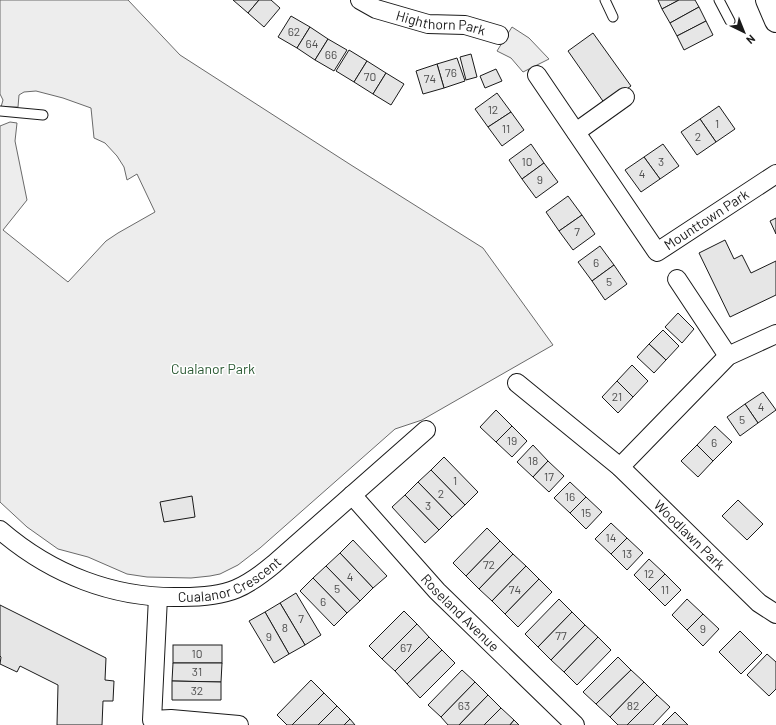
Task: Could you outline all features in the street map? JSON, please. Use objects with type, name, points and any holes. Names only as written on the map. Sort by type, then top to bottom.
[{"type":"main road","points":[[767,0],[776,21]]},
{"type":"street","name":"Highthorn Park","points":[[360,0],[376,9],[428,24],[465,25],[500,35]]},
{"type":"street","name":"Mounttown Park","points":[[537,74],[657,252],[776,174]]},
{"type":"street","points":[[576,132],[625,98]]},
{"type":"street","points":[[677,279],[728,356]]},
{"type":"street","points":[[620,467],[728,356],[776,334]]},
{"type":"street","name":"Woodlawn Park","points":[[517,383],[620,467],[759,603],[776,614]]},
{"type":"street","name":"Cualanor Crescent","points":[[0,530],[34,556],[66,573],[88,582],[118,591],[158,597],[208,596],[227,592],[260,576],[426,430]]},
{"type":"street","name":"Roseland Avenue","points":[[352,495],[437,591],[575,725]]},
{"type":"street","points":[[158,597],[152,723],[171,719],[239,725]]},
{"type":"lane","points":[[605,0],[613,17]]},
{"type":"lane","points":[[719,0],[730,21]]},
{"type":"lane","points":[[0,112],[43,115]]},
{"type":"shaded area","name":"Cualanor Park","points":[[0,0],[128,0],[180,55],[483,248],[553,345],[422,420],[395,429],[260,548],[238,565],[220,574],[191,578],[147,577],[127,574],[88,557],[58,549],[27,527],[0,502],[0,126],[10,122],[17,123],[15,141],[27,200],[3,230],[68,282],[106,241],[155,212],[137,174],[127,180],[124,167],[117,156],[105,143],[94,138],[91,108],[63,98],[36,91],[24,92],[19,95],[18,107],[1,107],[3,100],[0,94]]},
{"type":"shaded area","points":[[512,27],[529,38],[549,59],[523,72],[511,58],[497,51]]},
{"type":"building","points":[[233,0],[259,0],[248,13]]},
{"type":"building","points":[[259,0],[271,0],[280,8],[264,27],[248,13]]},
{"type":"building","points":[[658,0],[679,0],[662,9]]},
{"type":"building","points":[[679,0],[695,0],[699,7],[670,23],[662,9]]},
{"type":"building","points":[[699,7],[706,21],[677,36],[670,23]]},
{"type":"building","points":[[291,16],[310,27],[297,48],[278,37]]},
{"type":"building","points":[[706,21],[713,35],[684,50],[677,36]]},
{"type":"building","points":[[310,27],[328,39],[315,60],[297,48]]},
{"type":"building","points":[[593,33],[631,86],[605,104],[568,51]]},
{"type":"building","points":[[328,39],[347,50],[334,71],[315,60]]},
{"type":"building","points":[[349,50],[367,61],[354,82],[336,71]]},
{"type":"building","points":[[471,54],[477,77],[466,80],[460,57]]},
{"type":"building","points":[[457,58],[465,81],[444,88],[437,64]]},
{"type":"building","points":[[367,61],[386,73],[373,94],[354,82]]},
{"type":"building","points":[[437,64],[444,88],[423,94],[416,71]]},
{"type":"building","points":[[496,69],[502,81],[485,88],[480,76]]},
{"type":"building","points":[[386,73],[404,84],[391,105],[373,94]]},
{"type":"building","points":[[497,93],[511,112],[488,127],[475,109]]},
{"type":"building","points":[[719,106],[735,129],[716,142],[700,119]]},
{"type":"building","points":[[511,112],[524,130],[502,146],[488,127]]},
{"type":"building","points":[[700,119],[716,142],[697,155],[681,132]]},
{"type":"building","points":[[531,144],[544,163],[522,179],[509,160]]},
{"type":"building","points":[[663,144],[679,166],[660,179],[644,157]]},
{"type":"building","points":[[644,157],[660,179],[641,192],[625,170]]},
{"type":"building","points":[[544,163],[558,182],[536,198],[522,179]]},
{"type":"building","points":[[568,196],[582,215],[559,231],[546,212]]},
{"type":"building","points":[[582,215],[595,234],[573,250],[559,231]]},
{"type":"building","points":[[776,218],[776,234],[770,221]]},
{"type":"building","points":[[725,240],[734,259],[742,255],[751,273],[776,261],[776,295],[730,317],[699,253]]},
{"type":"building","points":[[600,246],[614,265],[592,281],[578,262]]},
{"type":"building","points":[[614,265],[627,284],[605,300],[592,281]]},
{"type":"building","points":[[678,313],[694,329],[682,343],[665,327]]},
{"type":"building","points":[[663,330],[679,346],[666,360],[649,344]]},
{"type":"building","points":[[649,344],[666,360],[654,373],[637,357]]},
{"type":"building","points":[[632,365],[648,381],[633,397],[617,381]]},
{"type":"building","points":[[617,381],[633,397],[618,413],[602,397]]},
{"type":"building","points":[[763,392],[776,410],[758,423],[745,404]]},
{"type":"building","points":[[745,404],[758,423],[740,436],[727,417]]},
{"type":"building","points":[[496,410],[512,426],[496,442],[480,427]]},
{"type":"building","points":[[512,426],[527,441],[512,457],[496,442]]},
{"type":"building","points":[[715,426],[732,442],[713,461],[697,445]]},
{"type":"building","points":[[533,445],[548,461],[533,477],[517,462]]},
{"type":"building","points":[[697,445],[713,461],[698,477],[681,461]]},
{"type":"building","points":[[444,457],[478,492],[465,505],[431,470]]},
{"type":"building","points":[[548,461],[564,476],[549,492],[533,477]]},
{"type":"building","points":[[431,470],[465,505],[452,517],[418,482]]},
{"type":"building","points":[[418,482],[452,517],[439,530],[405,495]]},
{"type":"building","points":[[570,482],[586,497],[570,513],[554,498]]},
{"type":"building","points":[[405,495],[439,530],[425,543],[392,507]]},
{"type":"building","points":[[192,496],[195,517],[164,522],[160,502]]},
{"type":"building","points":[[586,497],[602,512],[586,529],[570,513]]},
{"type":"building","points":[[738,500],[763,524],[747,540],[722,516]]},
{"type":"building","points":[[611,523],[627,538],[611,554],[595,539]]},
{"type":"building","points":[[487,528],[500,541],[466,576],[453,563]]},
{"type":"building","points":[[627,538],[643,553],[627,570],[611,554]]},
{"type":"building","points":[[353,540],[387,576],[373,588],[340,553]]},
{"type":"building","points":[[500,541],[513,554],[479,589],[466,576]]},
{"type":"building","points":[[340,553],[373,588],[360,601],[326,566]]},
{"type":"building","points":[[513,554],[526,566],[492,601],[479,589]]},
{"type":"building","points":[[649,559],[665,574],[649,590],[634,575]]},
{"type":"building","points":[[326,566],[360,601],[347,613],[313,578]]},
{"type":"building","points":[[526,566],[539,579],[505,614],[492,601]]},
{"type":"building","points":[[665,574],[681,590],[665,606],[649,590]]},
{"type":"building","points":[[313,578],[347,613],[334,626],[300,591]]},
{"type":"building","points":[[539,579],[552,592],[518,627],[505,614]]},
{"type":"building","points":[[296,593],[321,635],[305,645],[280,603]]},
{"type":"building","points":[[559,599],[572,612],[538,647],[525,634]]},
{"type":"building","points":[[687,599],[703,614],[687,630],[672,615]]},
{"type":"building","points":[[280,603],[305,645],[289,654],[265,612]]},
{"type":"building","points":[[0,605],[106,658],[105,680],[114,681],[113,701],[103,701],[102,725],[57,725],[58,685],[20,666],[17,672],[0,664]]},
{"type":"building","points":[[404,611],[417,624],[382,659],[369,646]]},
{"type":"building","points":[[265,612],[289,654],[274,663],[249,621]]},
{"type":"building","points":[[572,612],[585,625],[551,660],[538,647]]},
{"type":"building","points":[[703,614],[719,629],[703,646],[687,630]]},
{"type":"building","points":[[417,624],[429,637],[395,671],[382,659]]},
{"type":"building","points":[[585,625],[598,637],[564,672],[551,660]]},
{"type":"building","points":[[740,631],[762,653],[741,674],[719,652]]},
{"type":"building","points":[[429,637],[442,650],[407,684],[395,671]]},
{"type":"building","points":[[598,637],[611,650],[577,685],[564,672]]},
{"type":"building","points":[[173,645],[222,645],[222,663],[173,663]]},
{"type":"building","points":[[442,650],[455,663],[420,698],[407,684]]},
{"type":"building","points":[[767,654],[776,662],[776,689],[769,696],[747,675]]},
{"type":"building","points":[[618,657],[631,670],[596,704],[583,692]]},
{"type":"building","points":[[173,663],[222,663],[221,682],[172,681]]},
{"type":"building","points":[[462,670],[475,682],[441,717],[428,705]]},
{"type":"building","points":[[631,670],[644,682],[610,717],[596,704]]},
{"type":"building","points":[[311,680],[324,693],[292,725],[287,725],[277,715]]},
{"type":"building","points":[[172,681],[221,682],[221,700],[172,700]]},
{"type":"building","points":[[475,682],[488,695],[459,725],[448,725],[441,717]]},
{"type":"building","points":[[644,682],[657,695],[627,725],[618,725],[610,717]]},
{"type":"building","points":[[324,693],[337,706],[318,725],[292,725]]},
{"type":"building","points":[[488,695],[501,708],[484,725],[459,725]]},
{"type":"building","points":[[657,695],[670,707],[653,725],[627,725]]},
{"type":"building","points":[[337,706],[350,719],[344,725],[318,725]]},
{"type":"building","points":[[501,708],[514,720],[510,725],[484,725]]},
{"type":"building","points":[[675,712],[688,725],[662,725]]},
{"type":"building","points":[[350,719],[355,725],[344,725]]},
{"type":"building","points":[[514,720],[519,725],[510,725]]}]
